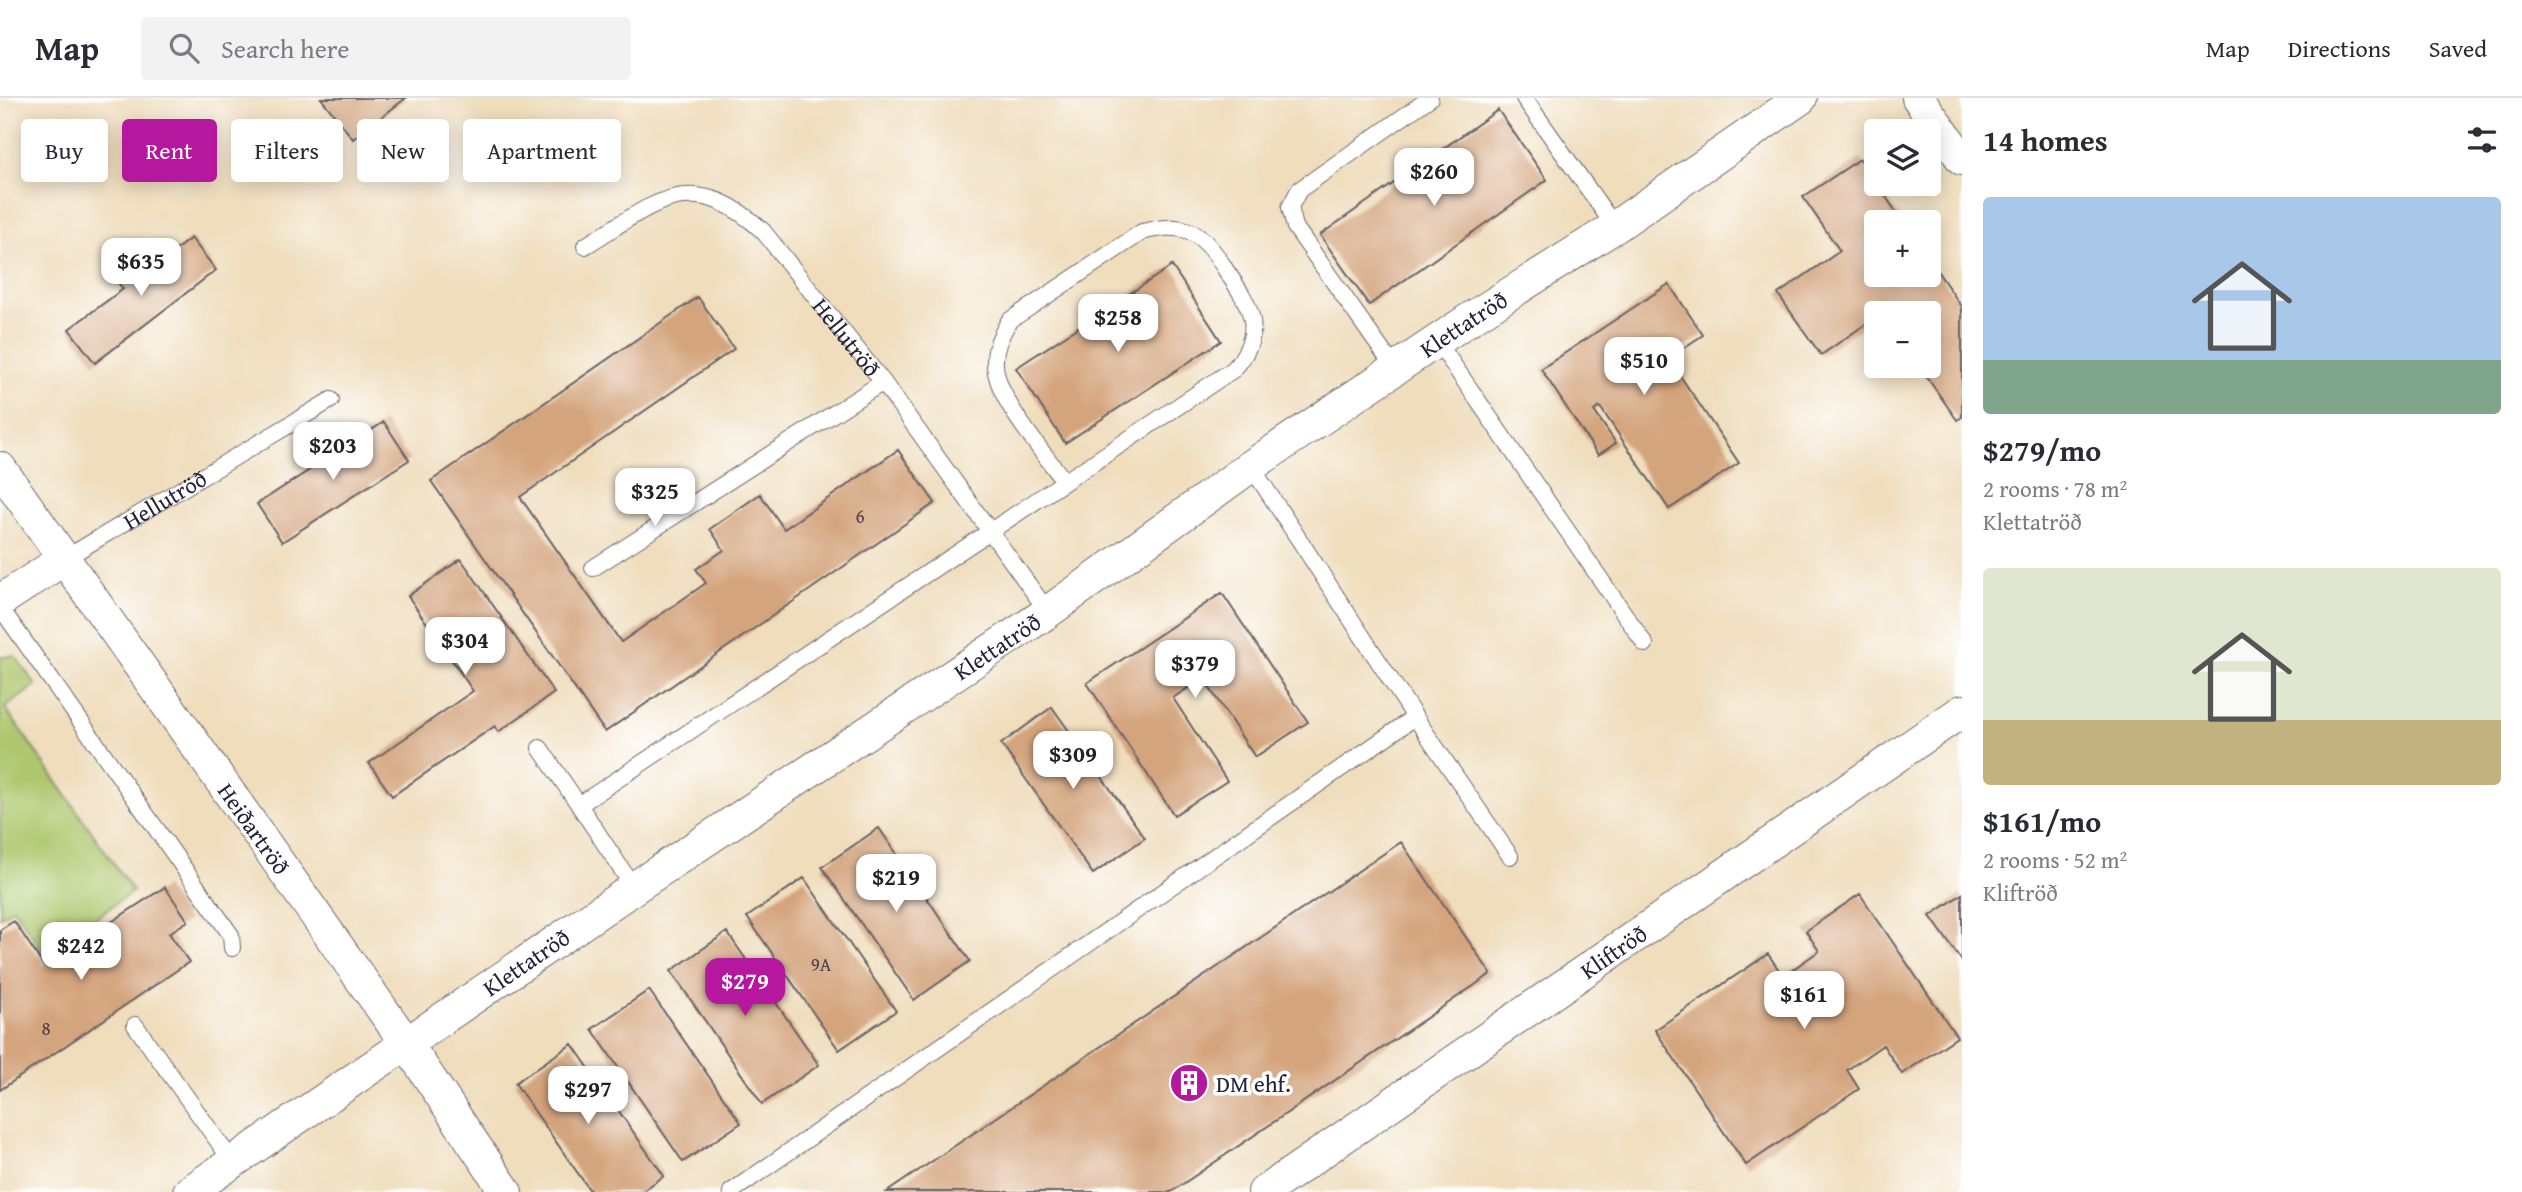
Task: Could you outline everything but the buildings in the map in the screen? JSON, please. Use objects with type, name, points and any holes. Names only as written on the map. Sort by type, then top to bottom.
[{"type":"street","name":"Klettatröð","points":[[189,1192],[634,888],[1048,612],[1251,466],[1437,341],[1615,227],[1801,98]]},
{"type":"street","points":[[1919,98],[1962,159]]},
{"type":"street","name":"Heiðartröð","points":[[0,468],[406,1043],[506,1192]]},
{"type":"street","name":"Hellutröð","points":[[0,601],[64,559]]},
{"type":"street","name":"Kliftröð","points":[[1264,1192],[1962,711]]},
{"type":"lane","points":[[1395,369],[1296,227],[1290,207],[1299,190],[1430,98]]},
{"type":"lane","points":[[1524,98],[1615,227]]},
{"type":"lane","name":"Hellutröð","points":[[585,246],[663,198],[687,194],[715,198],[742,212],[763,231],[883,382],[1048,612]]},
{"type":"lane","points":[[579,805],[1234,369],[1248,352],[1253,327],[1249,304],[1212,249],[1190,232],[1164,227],[1142,232],[1009,321],[997,343],[994,363],[998,387],[1064,481]]},
{"type":"lane","points":[[1437,341],[1645,644]]},
{"type":"lane","points":[[593,568],[883,382]]},
{"type":"lane","name":"Hellutröð","points":[[64,559],[331,400]]},
{"type":"lane","points":[[1251,466],[1510,856]]},
{"type":"lane","points":[[0,607],[231,934],[232,948]]},
{"type":"lane","points":[[731,1192],[1415,716]]},
{"type":"lane","points":[[540,748],[634,888]]},
{"type":"lane","points":[[135,1025],[232,1161]]},
{"type":"green space","points":[[15,656],[36,685],[5,708],[133,891],[45,954],[13,908],[0,917],[0,657]]},
{"type":"place","name":"DM ehf.","points":[[1189,1083]]}]
